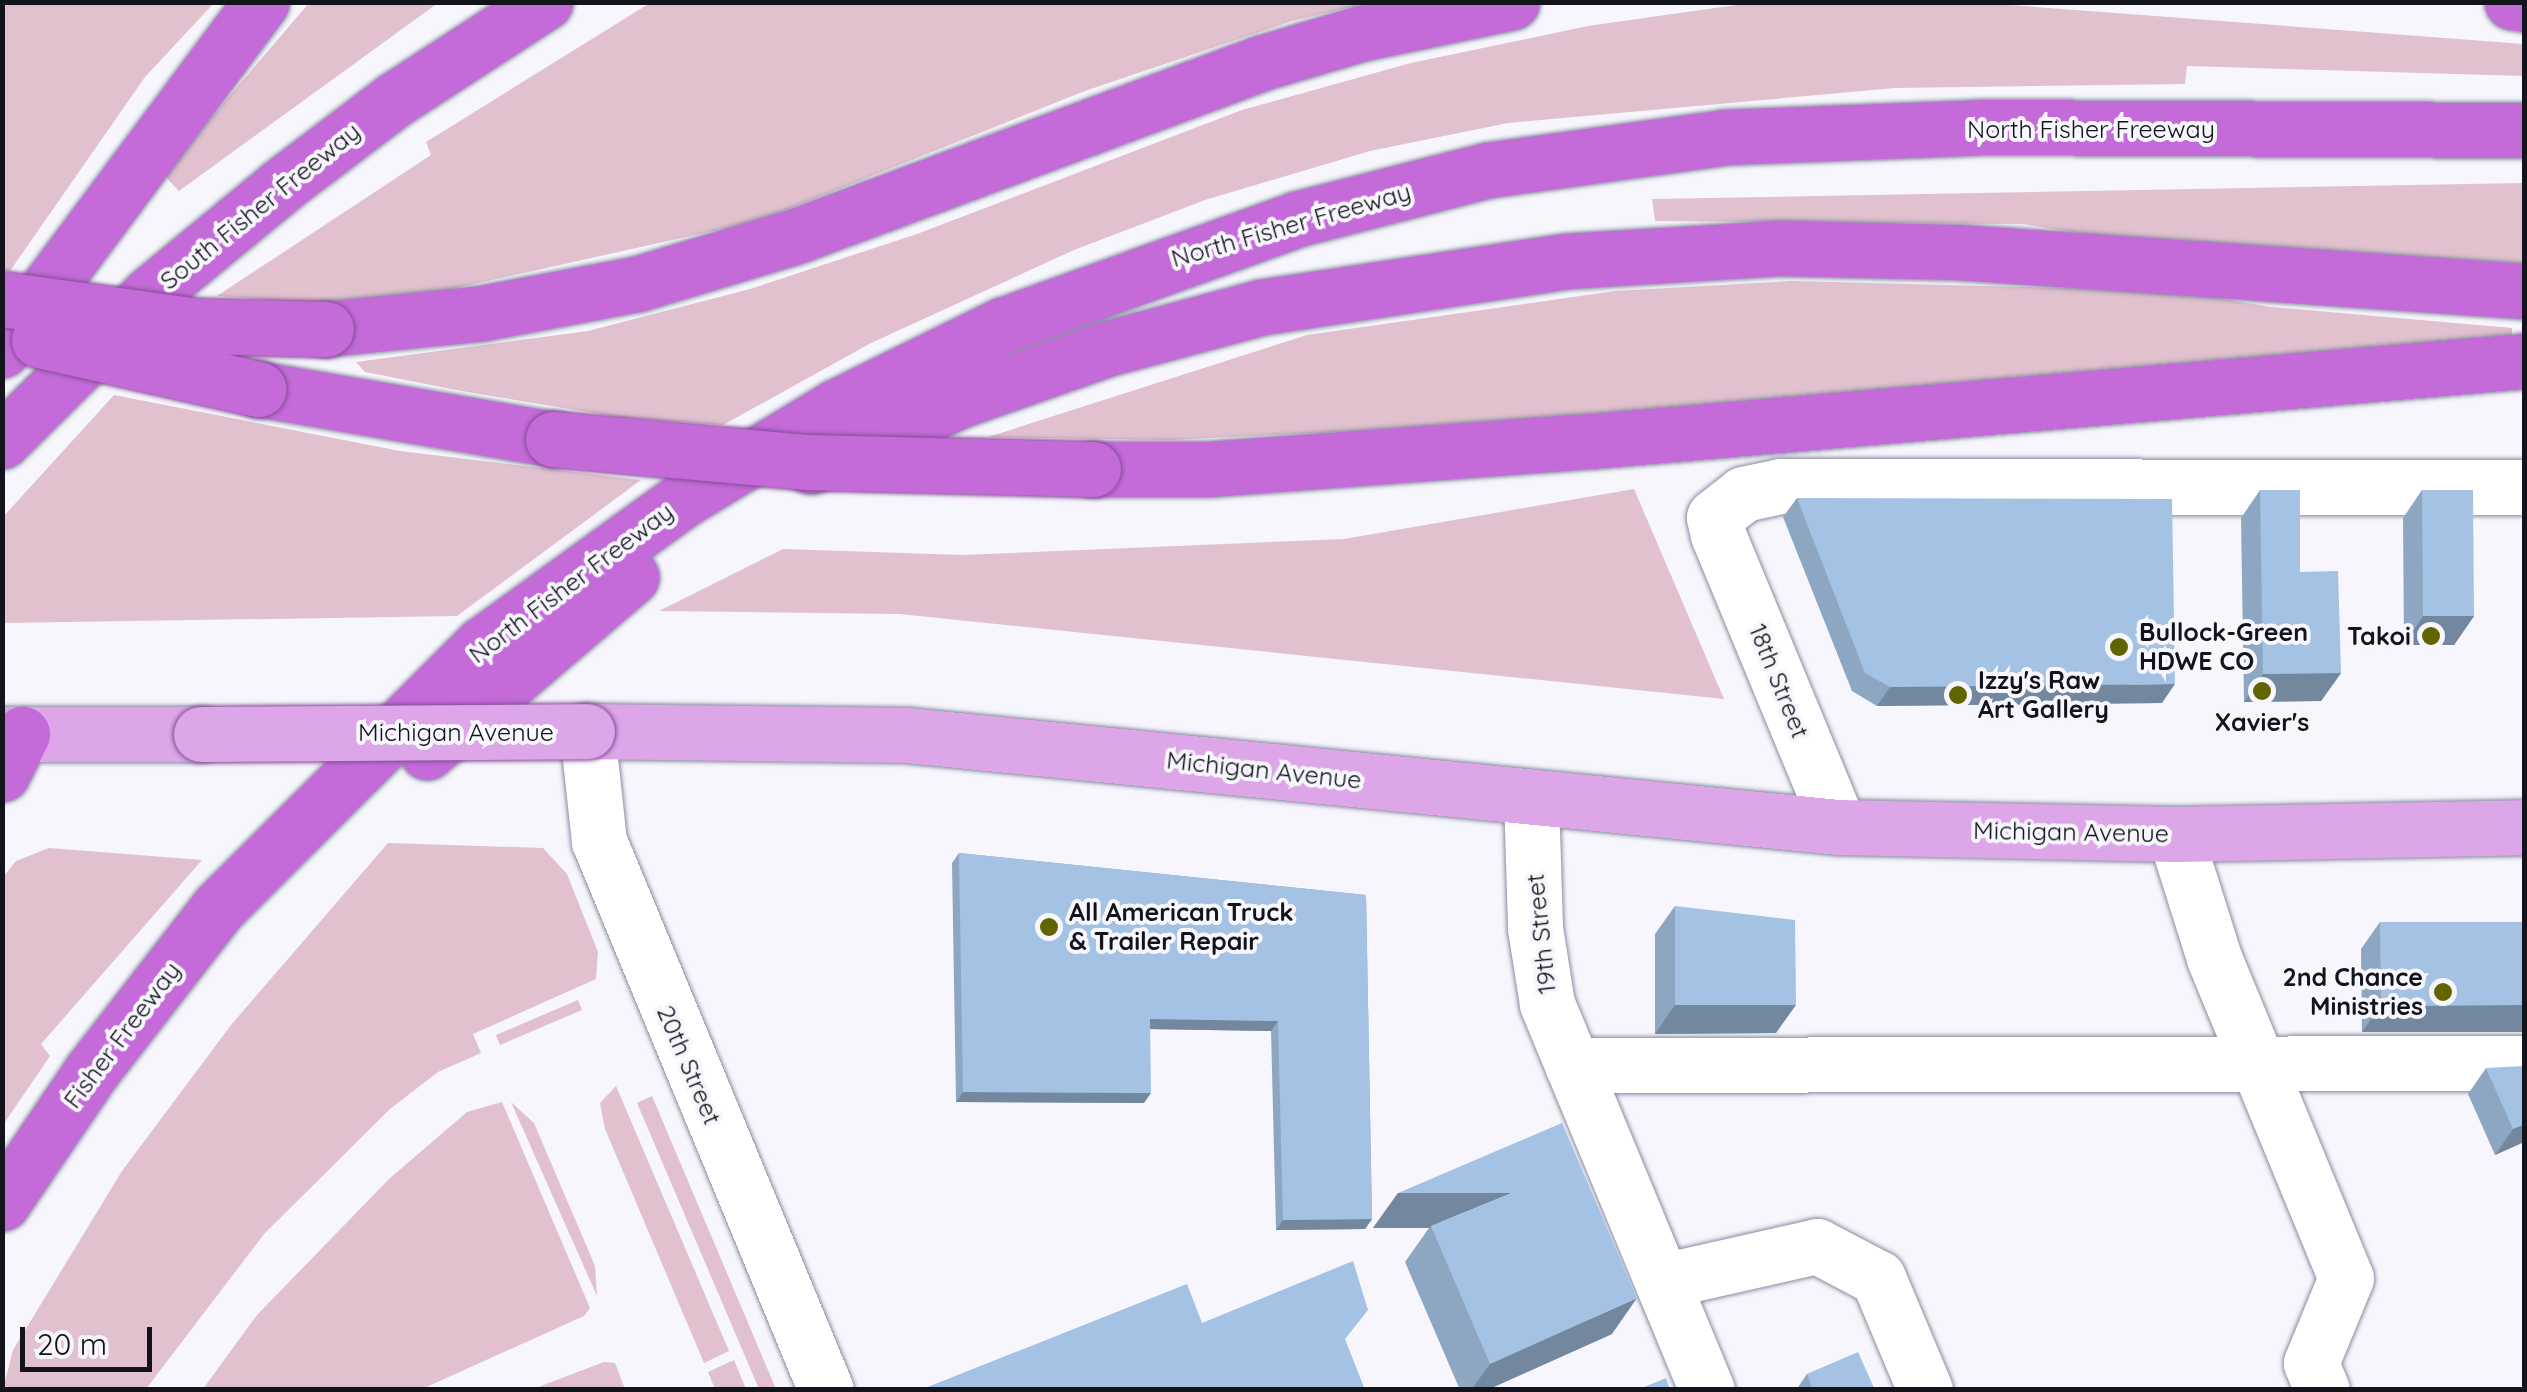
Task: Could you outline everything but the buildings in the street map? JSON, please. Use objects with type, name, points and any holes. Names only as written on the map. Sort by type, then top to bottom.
[{"type":"highway","points":[[2,350],[260,2]]},
{"type":"highway","name":"South Fisher Freeway","points":[[2,441],[150,294],[282,185],[394,100],[545,2]]},
{"type":"highway","points":[[2,299],[197,326],[326,330],[484,313],[638,284],[796,236],[1261,63],[1362,32],[1512,2]]},
{"type":"highway","points":[[2512,2],[2524,4]]},
{"type":"highway","name":"North Fisher Freeway","points":[[250,873],[482,644],[684,499],[853,399],[1003,325],[1170,260],[1488,170],[1725,137],[1983,127],[2524,130]]},
{"type":"highway","points":[[250,873],[348,822],[631,577],[800,472],[962,399],[1110,348],[1262,308],[1567,260],[1779,248],[1958,252],[2524,292]]},
{"type":"highway","points":[[2,330],[260,389],[552,438],[807,462],[1092,469],[1208,469],[1592,441],[2524,361]]},
{"type":"highway","name":"Fisher Freeway","points":[[2,1203],[142,1004],[250,873]]},
{"type":"main road","name":"Michigan Avenue","points":[[9,747],[201,734],[670,731],[907,736],[1839,827],[2175,834],[2524,827]]},
{"type":"street","name":"18th Street","points":[[1839,827],[1718,534],[1714,517],[1726,503],[1780,486],[2524,487]]},
{"type":"street","name":"20th Street","points":[[587,731],[599,841],[826,1390]]},
{"type":"street","name":"19th Street","points":[[1531,798],[1535,928],[1547,1004],[1707,1390]]},
{"type":"street","points":[[2175,834],[2256,1064],[2346,1278],[2311,1364],[2322,1390]]},
{"type":"street","points":[[1572,1065],[2524,1063]]},
{"type":"street","points":[[1662,1282],[1818,1246],[1878,1278],[1925,1390]]},
{"type":"shaded area","points":[[1970,2],[2524,44],[2524,76],[2187,66],[2185,84],[1895,88],[1508,123],[1370,151],[1205,200],[1074,250],[871,343],[723,425],[618,417],[462,391],[365,372],[356,362],[588,331],[750,289],[917,234],[1242,110],[1411,63],[1588,26],[1750,3]]},
{"type":"shaded area","points":[[2,3],[214,3],[145,77],[10,271],[2,269]]},
{"type":"shaded area","points":[[309,3],[438,3],[179,191],[163,174]]},
{"type":"shaded area","points":[[650,3],[1368,3],[1292,21],[1085,91],[758,221],[429,294],[312,303],[217,296],[431,155],[426,142]]},
{"type":"shaded area","points":[[2524,183],[2524,271],[2182,250],[2023,224],[1655,221],[1652,199]]},
{"type":"shaded area","points":[[1791,281],[2176,291],[2271,307],[2512,328],[2512,346],[1356,431],[1168,440],[988,437],[1307,335],[1615,291]]},
{"type":"shaded area","points":[[114,395],[400,451],[641,480],[457,616],[3,623],[3,517]]},
{"type":"shaded area","points":[[1634,489],[1724,699],[900,614],[659,611],[783,549],[963,555],[1344,539]]},
{"type":"shaded area","points":[[388,843],[543,848],[567,874],[598,952],[596,979],[473,1034],[481,1053],[438,1072],[390,1109],[264,1234],[146,1389],[3,1389],[13,1350],[122,1171],[231,1025]]},
{"type":"shaded area","points":[[49,848],[202,860],[41,1044],[50,1056],[3,1125],[3,877],[16,861]]},
{"type":"shaded area","points":[[578,1000],[582,1010],[500,1045],[496,1035]]},
{"type":"shaded area","points":[[616,1086],[729,1351],[704,1363],[605,1129],[600,1103]]},
{"type":"shaded area","points":[[652,1096],[776,1389],[759,1389],[637,1103]]},
{"type":"shaded area","points":[[502,1102],[590,1308],[584,1316],[422,1389],[203,1389],[257,1315],[389,1179],[467,1112]]},
{"type":"shaded area","points":[[511,1102],[534,1123],[595,1266],[597,1296]]},
{"type":"shaded area","points":[[734,1360],[746,1389],[715,1389],[708,1372]]},
{"type":"shaded area","points":[[604,1362],[615,1363],[625,1389],[533,1389]]},
{"type":"place","name":"Takoi","points":[[2431,636]]},
{"type":"place","name":"Bullock-Green HDWE CO","points":[[2119,647]]},
{"type":"place","name":"Xavier's","points":[[2262,691]]},
{"type":"place","name":"Izzy's Raw Art Gallery","points":[[1958,695]]},
{"type":"place","name":"All American Truck & Trailer Repair","points":[[1049,927]]},
{"type":"place","name":"2nd Chance Ministries","points":[[2443,992]]}]
